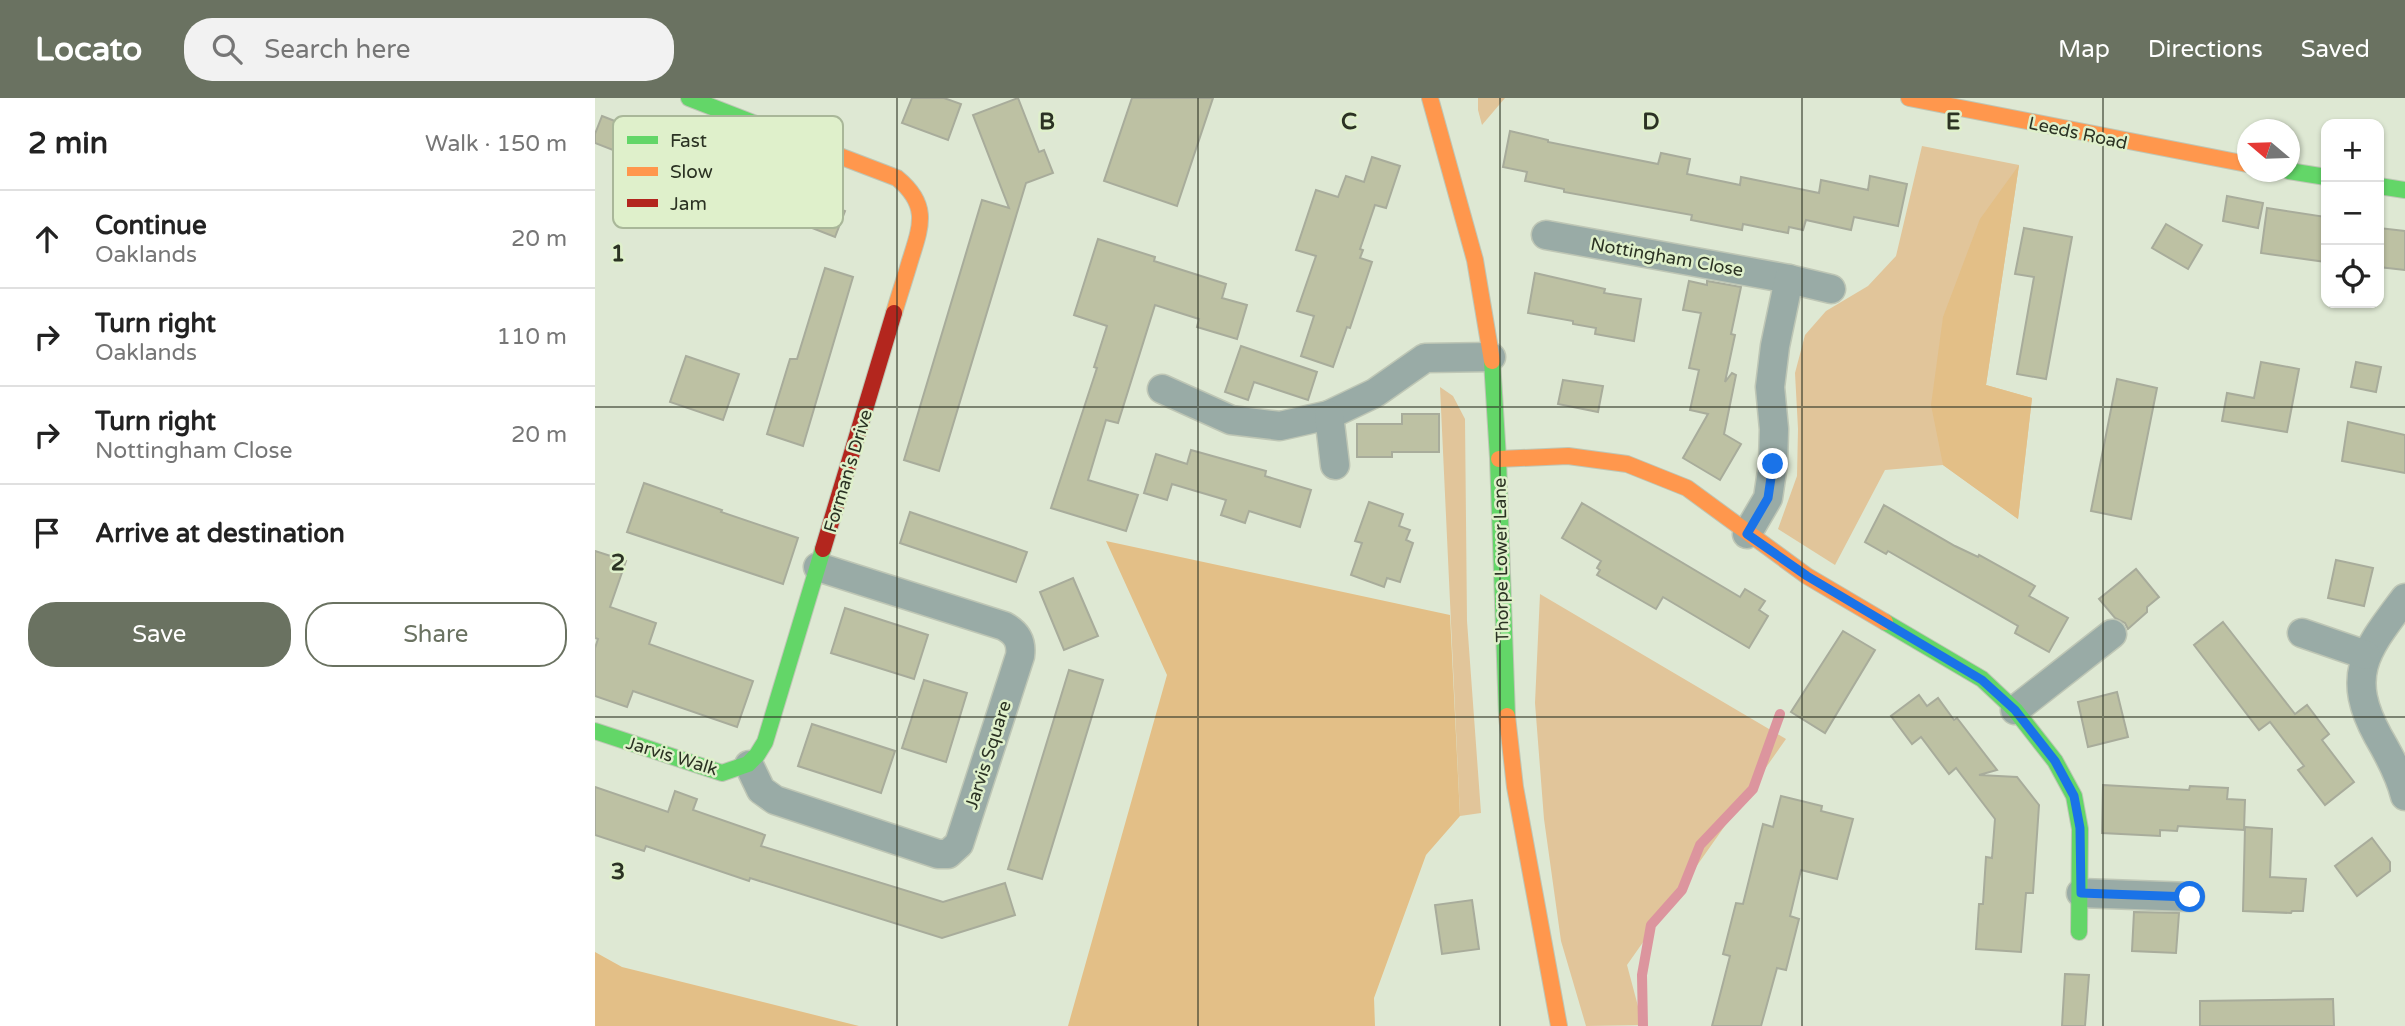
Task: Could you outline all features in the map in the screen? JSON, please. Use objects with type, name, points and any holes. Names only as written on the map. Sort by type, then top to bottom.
[{"type":"street","name":"Forman's Drive","points":[[689,98],[736,116]]},
{"type":"street","name":"Thorpe Lower Lane","points":[[1430,98],[1454,179],[1476,269],[1491,357],[1499,459],[1501,614],[1510,752],[1532,890],[1559,1026]]},
{"type":"street","name":"Leeds Road","points":[[1909,98],[2237,162]]},
{"type":"street","points":[[1438,124],[1447,107]]},
{"type":"street","name":"Forman's Drive","points":[[749,765],[759,755],[765,742],[921,225],[921,211],[908,187],[897,178],[843,157]]},
{"type":"street","points":[[2300,173],[2321,176]]},
{"type":"street","points":[[2384,187],[2405,190]]},
{"type":"street","name":"Nottingham Close","points":[[1546,235],[1831,289]]},
{"type":"street","points":[[1747,534],[1768,498],[1774,429],[1770,387],[1775,346],[1789,279]]},
{"type":"street","points":[[1162,389],[1231,420],[1280,426],[1329,415],[1375,393],[1425,358],[1491,357]]},
{"type":"street","points":[[1329,415],[1335,466]]},
{"type":"street","points":[[1499,459],[1568,456],[1627,464],[1687,488],[1807,576],[1982,680],[2015,710],[2055,761],[2074,796],[2080,828],[2079,932]]},
{"type":"street","name":"Jarvis Square","points":[[749,765],[761,790],[775,800],[938,854],[948,854],[959,844],[1020,656],[1020,642],[1016,635],[1004,626],[818,568]]},
{"type":"street","points":[[2405,598],[2366,655],[2361,669],[2362,695],[2370,721],[2388,753],[2405,796]]},
{"type":"street","points":[[2302,633],[2366,655]]},
{"type":"street","points":[[2015,710],[2112,634]]},
{"type":"street","name":"Jarvis Walk","points":[[595,731],[715,771],[736,771],[749,765]]},
{"type":"street","points":[[2081,893],[2190,897]]},
{"type":"shaded area","points":[[1478,98],[1505,98],[1482,125],[1478,110]]},
{"type":"shaded area","points":[[1922,146],[2019,165],[1986,385],[2032,398],[2018,519],[1943,465],[1885,470],[1835,565],[1778,529],[1797,476],[1795,373],[1805,335],[1826,311],[1868,286],[1896,256]]},
{"type":"shaded area","points":[[2019,165],[1986,385],[2032,398],[2018,519],[1943,465],[1931,405],[1943,317],[1980,219]]},
{"type":"shaded area","points":[[1440,387],[1453,396],[1465,419],[1467,621],[1481,813],[1460,816]]},
{"type":"shaded area","points":[[1106,541],[1450,615],[1460,816],[1426,855],[1374,998],[1375,1026],[1068,1026],[1167,675]]},
{"type":"shaded area","points":[[1540,594],[1786,739],[1627,965],[1643,1025],[1586,1026],[1561,941],[1544,819],[1535,703]]},
{"type":"shaded area","points":[[595,952],[622,967],[859,1026],[595,1026]]},
{"type":"building","points":[[912,98],[944,98],[961,104],[948,140],[902,123]]},
{"type":"building","points":[[1018,98],[1039,152],[1044,150],[1053,173],[1026,183],[939,471],[904,460],[982,200],[1009,208],[973,115]]},
{"type":"building","points":[[1132,98],[1213,98],[1177,206],[1104,181]]},
{"type":"building","points":[[602,116],[613,120],[613,150],[595,143],[595,134]]},
{"type":"building","points":[[1510,131],[1548,142],[1658,164],[1661,153],[1690,159],[1687,174],[1740,185],[1741,177],[1819,193],[1821,180],[1868,190],[1870,176],[1907,184],[1898,226],[1854,217],[1851,230],[1806,220],[1803,230],[1789,227],[1788,233],[1743,224],[1742,230],[1691,220],[1692,215],[1564,192],[1564,189],[1525,181],[1527,172],[1503,167]]},
{"type":"building","points":[[1372,157],[1400,166],[1386,208],[1375,205],[1360,249],[1363,250],[1360,258],[1372,262],[1350,328],[1347,327],[1333,367],[1301,356],[1314,316],[1297,311],[1316,256],[1296,250],[1316,190],[1338,197],[1346,176],[1364,182]]},
{"type":"building","points":[[2227,196],[2263,203],[2258,228],[2223,221]]},
{"type":"building","points":[[2267,208],[2321,216],[2321,261],[2261,253]]},
{"type":"building","points":[[2166,224],[2202,245],[2188,269],[2152,248]]},
{"type":"building","points":[[812,228],[838,228],[835,237]]},
{"type":"building","points":[[2024,228],[2072,237],[2046,379],[2017,374],[2034,277],[2015,274]]},
{"type":"building","points":[[2384,229],[2405,231],[2405,270],[2384,268]]},
{"type":"building","points":[[1098,239],[1155,257],[1154,261],[1226,284],[1222,298],[1247,305],[1237,339],[1197,327],[1199,319],[1155,305],[1118,423],[1106,420],[1088,480],[1138,495],[1126,531],[1051,508],[1097,368],[1094,367],[1107,326],[1074,315]]},
{"type":"building","points":[[825,268],[853,277],[803,446],[767,434],[790,359],[797,359]]},
{"type":"building","points":[[1535,273],[1605,289],[1604,293],[1641,299],[1634,341],[1595,334],[1596,328],[1573,324],[1573,321],[1528,313]]},
{"type":"building","points":[[1689,281],[1741,287],[1725,382],[1732,373],[1736,375],[1724,434],[1741,444],[1720,480],[1683,458],[1708,414],[1690,410],[1699,370],[1689,368],[1701,313],[1683,310]]},
{"type":"building","points":[[1241,346],[1317,372],[1308,400],[1254,382],[1248,400],[1225,392]]},
{"type":"building","points":[[686,356],[739,374],[723,420],[670,402]]},
{"type":"building","points":[[2261,362],[2299,369],[2287,432],[2222,421],[2227,393],[2254,398]]},
{"type":"building","points":[[2356,362],[2381,367],[2376,392],[2351,387]]},
{"type":"building","points":[[2117,379],[2157,388],[2131,519],[2091,511]]},
{"type":"building","points":[[1563,380],[1603,386],[1598,412],[1558,404]]},
{"type":"building","points":[[1402,414],[1439,414],[1439,452],[1392,452],[1392,457],[1357,457],[1357,424],[1402,424]]},
{"type":"building","points":[[2348,422],[2405,435],[2405,473],[2342,461]]},
{"type":"building","points":[[1191,450],[1266,471],[1265,476],[1311,490],[1300,527],[1249,511],[1245,523],[1221,515],[1226,500],[1172,484],[1167,500],[1144,493],[1156,454],[1187,464]]},
{"type":"building","points":[[644,483],[798,538],[783,584],[627,532]]},
{"type":"building","points":[[1369,502],[1403,514],[1399,526],[1410,530],[1406,540],[1413,543],[1400,582],[1387,578],[1384,587],[1351,575],[1362,543],[1355,541]]},
{"type":"building","points":[[1582,503],[1740,597],[1745,589],[1765,601],[1759,610],[1768,616],[1749,648],[1663,597],[1656,609],[1597,575],[1601,561],[1562,538]]},
{"type":"building","points":[[1884,505],[1955,546],[1978,557],[1979,555],[2035,586],[2029,596],[2068,618],[2049,652],[2015,633],[2018,626],[1888,551],[1886,554],[1865,542]]},
{"type":"building","points":[[910,512],[1027,552],[1016,582],[900,543]]},
{"type":"building","points":[[595,551],[626,561],[610,607],[656,623],[649,644],[753,681],[737,727],[633,691],[627,707],[595,696],[595,648],[598,639],[595,638]]},
{"type":"building","points":[[2336,560],[2373,568],[2364,606],[2328,598]]},
{"type":"building","points":[[2136,569],[2159,597],[2128,629],[2099,599]]},
{"type":"building","points":[[1073,578],[1098,636],[1064,650],[1040,592]]},
{"type":"building","points":[[845,608],[928,635],[914,679],[831,653]]},
{"type":"building","points":[[2223,622],[2295,714],[2307,705],[2329,734],[2322,740],[2354,782],[2325,805],[2298,770],[2304,766],[2270,722],[2259,730],[2194,645]]},
{"type":"building","points":[[1843,631],[1875,650],[1825,733],[1791,712]]},
{"type":"building","points":[[1069,670],[1103,680],[1042,879],[1008,869]]},
{"type":"building","points":[[924,680],[967,693],[946,762],[902,748]]},
{"type":"building","points":[[2117,692],[2128,737],[2088,747],[2078,702]]},
{"type":"building","points":[[1919,695],[1927,706],[1938,698],[1997,770],[1979,775],[2017,777],[2039,805],[2033,893],[2026,893],[2021,952],[1976,949],[1979,904],[1983,904],[1986,857],[1992,858],[1995,819],[1956,768],[1949,774],[1921,737],[1912,744],[1891,716]]},
{"type":"building","points":[[812,724],[895,751],[881,793],[798,766]]},
{"type":"building","points":[[2103,785],[2189,790],[2190,786],[2228,788],[2227,799],[2245,800],[2244,830],[2178,826],[2177,831],[2160,830],[2160,836],[2102,833]]},
{"type":"building","points":[[595,787],[668,812],[675,791],[697,799],[693,810],[765,835],[761,846],[943,902],[1005,883],[1015,915],[942,938],[750,878],[749,881],[646,846],[644,851],[595,835]]},
{"type":"building","points":[[1781,796],[1822,806],[1821,811],[1853,819],[1837,879],[1801,870],[1790,916],[1799,919],[1786,970],[1777,968],[1761,1026],[1712,1026],[1730,956],[1723,954],[1736,903],[1743,904],[1763,824],[1773,827]]},
{"type":"building","points":[[2245,827],[2272,829],[2270,877],[2306,879],[2303,911],[2243,911]]},
{"type":"building","points":[[2372,838],[2390,862],[2390,871],[2357,896],[2335,866]]},
{"type":"building","points":[[1472,900],[1479,949],[1442,954],[1435,905]]},
{"type":"building","points":[[2134,912],[2179,913],[2176,953],[2132,951]]},
{"type":"building","points":[[2065,974],[2089,975],[2085,1026],[2062,1026]]},
{"type":"building","points":[[2333,999],[2334,1026],[2200,1026],[2200,1001]]},
{"type":"waterway","points":[[1643,1026],[1642,975],[1651,925],[1682,890],[1700,845],[1753,789],[1780,714]]},
{"type":"traffic: fast","points":[[689,98],[735,116]]},
{"type":"traffic: fast","points":[[2300,173],[2321,176]]},
{"type":"traffic: fast","points":[[2384,187],[2405,190]]},
{"type":"traffic: fast","points":[[1492,361],[1507,716]]},
{"type":"traffic: fast","points":[[595,731],[722,773],[748,764],[765,742],[823,549]]},
{"type":"traffic: fast","points":[[1885,622],[1982,679],[2015,710],[2055,761],[2074,796],[2080,829],[2079,932]]},
{"type":"traffic: slow","points":[[1430,98],[1475,260],[1492,361]]},
{"type":"traffic: slow","points":[[1909,98],[2237,162]]},
{"type":"traffic: slow","points":[[843,157],[897,178],[915,197],[919,207],[919,226],[914,248],[894,313]]},
{"type":"traffic: slow","points":[[1499,459],[1568,456],[1627,464],[1687,488],[1807,576],[1885,622]]},
{"type":"traffic: slow","points":[[1507,716],[1515,787],[1559,1026]]},
{"type":"traffic: jam","points":[[823,549],[894,313]]},
{"type":"route","points":[[1773,464],[1768,498],[1747,534],[1807,576],[1939,652],[1982,680],[2015,710],[2055,761],[2074,796],[2080,828],[2081,893],[2190,897]]}]
